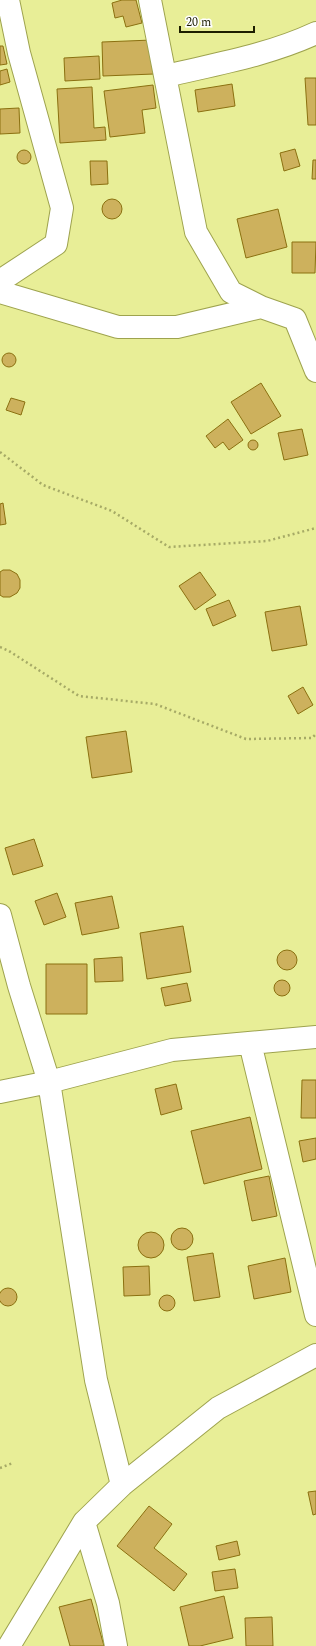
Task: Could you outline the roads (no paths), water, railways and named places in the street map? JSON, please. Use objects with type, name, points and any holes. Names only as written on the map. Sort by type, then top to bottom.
[{"type":"street","points":[[0,281],[56,244],[62,208],[19,53],[8,0]]},
{"type":"street","points":[[150,0],[196,232],[231,292],[261,307],[295,319],[316,371]]},
{"type":"street","points":[[166,76],[252,55],[297,42],[316,33]]},
{"type":"street","points":[[0,292],[118,327],[177,327],[261,307]]},
{"type":"street","points":[[0,915],[18,986],[50,1082],[96,1380],[122,1485]]},
{"type":"street","points":[[0,1092],[50,1082],[172,1050],[316,1037]]},
{"type":"street","points":[[250,1043],[316,1315]]},
{"type":"street","points":[[9,1646],[84,1522],[122,1485],[218,1408],[316,1355]]},
{"type":"street","points":[[84,1522],[108,1603],[116,1646]]}]
